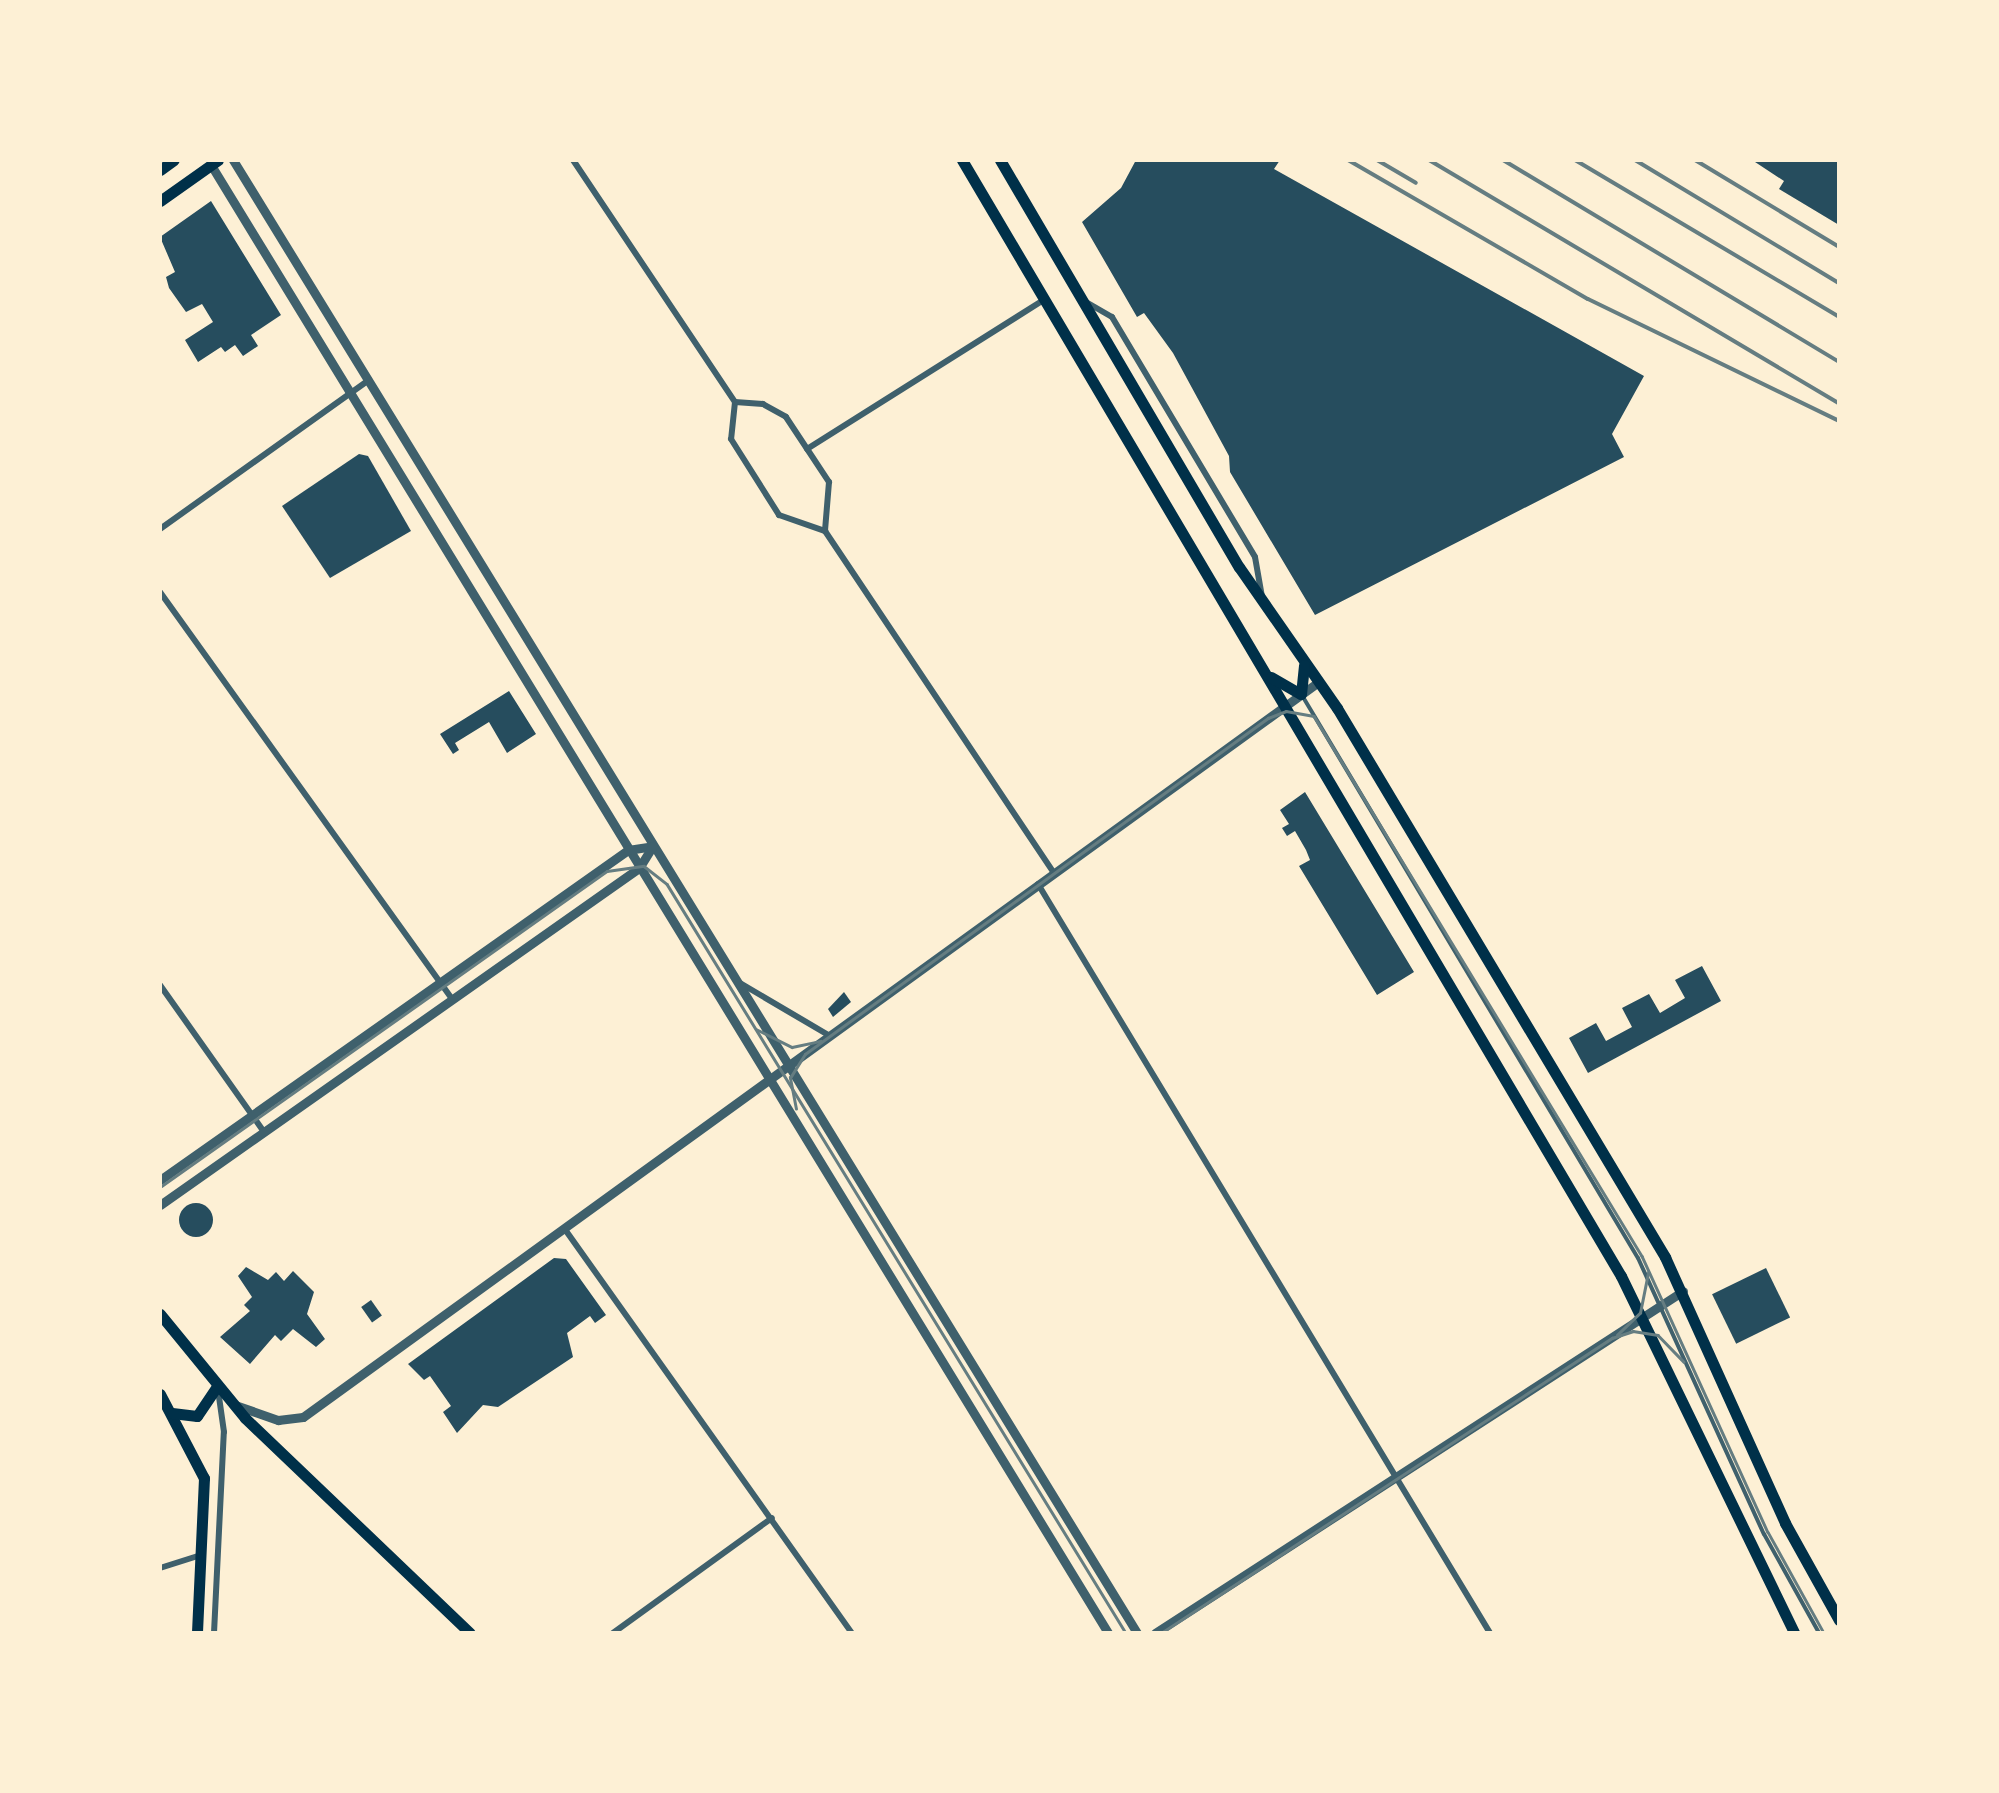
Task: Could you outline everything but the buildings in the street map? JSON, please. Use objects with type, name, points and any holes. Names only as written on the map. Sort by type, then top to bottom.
[{"type":"main road","points":[[160,170],[174,160]]},
{"type":"main road","points":[[962,160],[1270,678],[1642,1317],[1794,1633]]},
{"type":"main road","points":[[1000,160],[1238,568],[1262,596],[1317,682],[1682,1291],[1785,1523],[1839,1620]]},
{"type":"main road","points":[[160,201],[215,163]]},
{"type":"main road","points":[[1270,678],[1301,694],[1304,665]]},
{"type":"main road","points":[[160,1314],[233,1404],[470,1633]]},
{"type":"main road","points":[[172,1413],[187,1417],[205,1410],[217,1386]]},
{"type":"main road","points":[[160,1394],[204,1478],[197,1633]]},
{"type":"street","points":[[233,160],[1137,1633]]},
{"type":"street","points":[[573,160],[735,402],[732,416],[736,451],[779,515],[825,531],[1054,873]]},
{"type":"street","points":[[215,163],[350,394],[1108,1633]]},
{"type":"street","points":[[807,448],[1045,299]]},
{"type":"street","points":[[1084,301],[1112,316],[1255,557],[1262,596]]},
{"type":"street","points":[[160,528],[369,380]]},
{"type":"street","points":[[735,402],[776,409],[807,448],[829,482],[825,531]]},
{"type":"street","points":[[732,416],[750,404]]},
{"type":"street","points":[[808,524],[826,512]]},
{"type":"street","points":[[160,592],[452,999]]},
{"type":"street","points":[[233,1404],[278,1420],[303,1417],[1317,682]]},
{"type":"street","points":[[160,1180],[628,850],[653,846]]},
{"type":"street","points":[[160,1205],[639,868],[653,846]]},
{"type":"street","points":[[1038,884],[1490,1633]]},
{"type":"street","points":[[738,982],[830,1036]]},
{"type":"street","points":[[160,985],[264,1132]]},
{"type":"street","points":[[564,1228],[852,1633]]},
{"type":"street","points":[[1155,1633],[1682,1291]]},
{"type":"street","points":[[214,1633],[222,1478],[217,1386]]},
{"type":"street","points":[[614,1633],[772,1518]]},
{"type":"street","points":[[160,1568],[201,1554]]},
{"type":"lane","points":[[1301,694],[1662,1304],[1764,1534],[1819,1633]]},
{"type":"tram line","points":[[796,1109],[790,1078],[805,1054],[1268,718],[1286,711],[1314,716],[1642,1256],[1768,1532],[1824,1633]]},
{"type":"tram line","points":[[160,1187],[607,871],[644,866],[667,884],[1126,1633]]},
{"type":"tram line","points":[[756,1029],[792,1047],[820,1041]]},
{"type":"tram line","points":[[1617,1335],[1640,1313],[1648,1273]]},
{"type":"tram line","points":[[1161,1633],[1612,1338],[1633,1331],[1658,1335],[1684,1362]]},
{"type":"railway","points":[[1348,160],[1588,299],[1839,421]]},
{"type":"railway","points":[[1377,160],[1416,183]]},
{"type":"railway","points":[[1429,160],[1839,403]]},
{"type":"railway","points":[[1503,160],[1839,362]]},
{"type":"railway","points":[[1575,160],[1839,317]]},
{"type":"railway","points":[[1635,160],[1839,283]]},
{"type":"railway","points":[[1695,160],[1839,247]]}]
